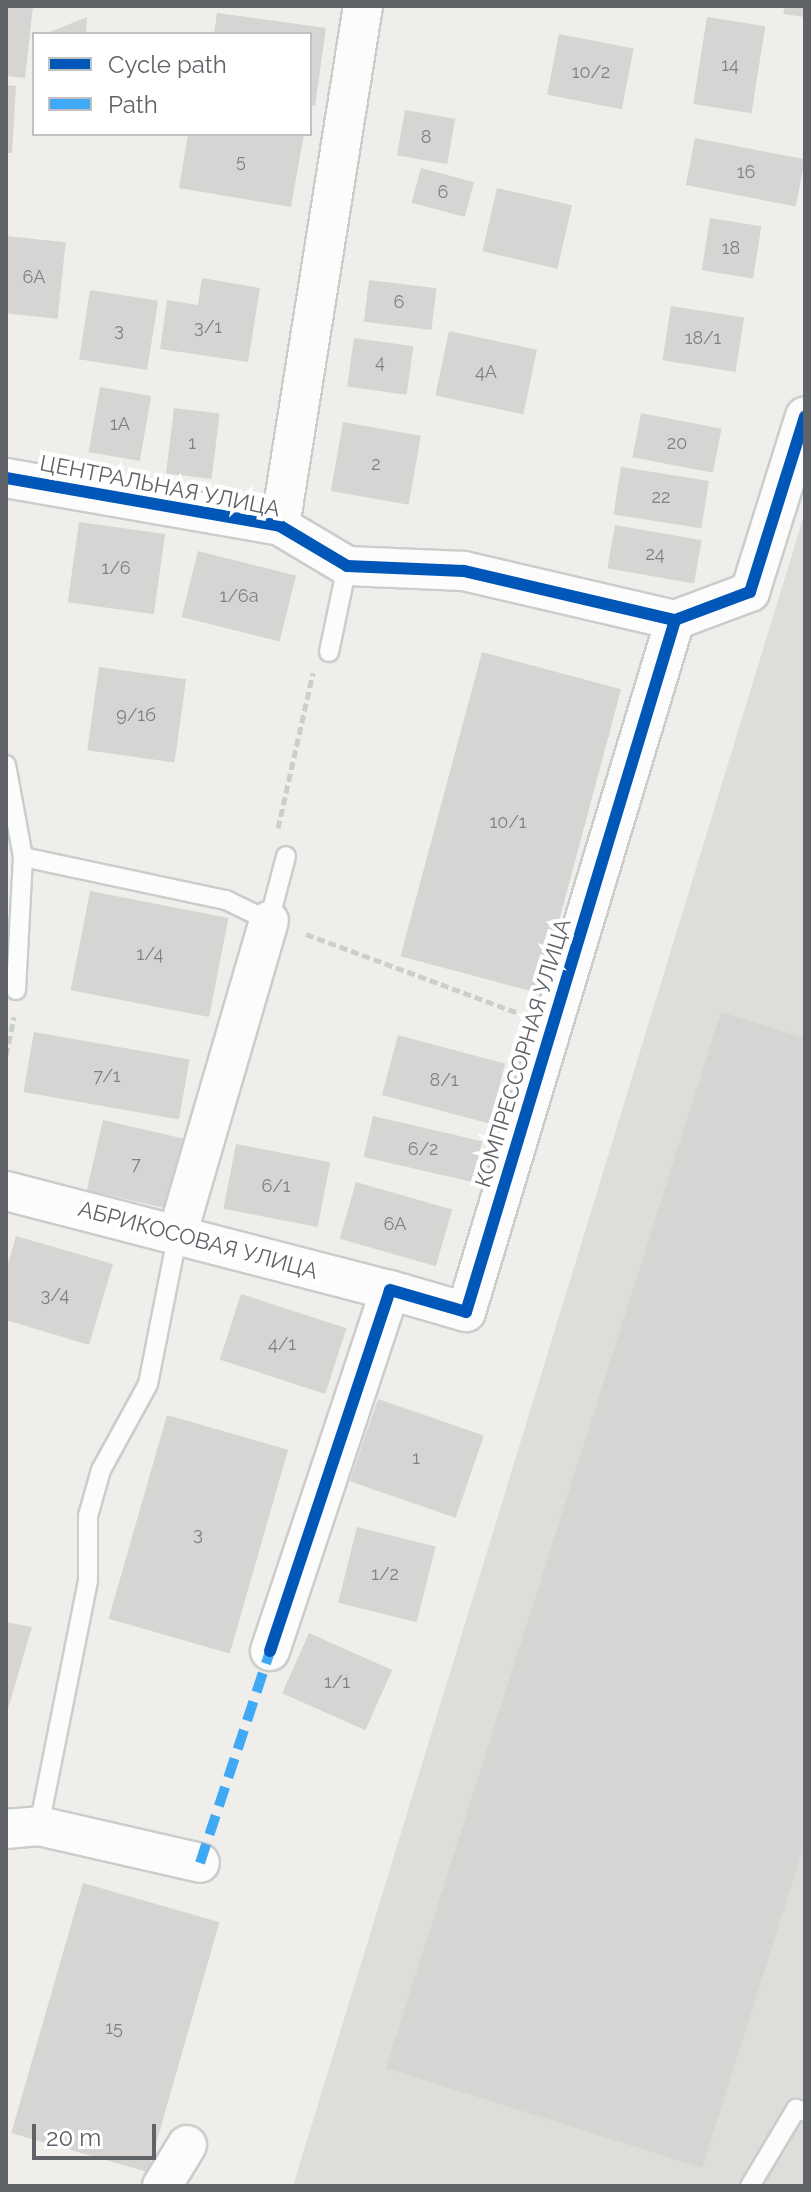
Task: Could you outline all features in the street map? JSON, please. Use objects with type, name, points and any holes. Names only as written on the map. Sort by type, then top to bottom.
[{"type":"street","name":"ЦЕНТРАЛЬНАЯ УЛИЦА","points":[[280,526],[363,6]]},
{"type":"street","points":[[675,620],[750,592],[805,416]]},
{"type":"street","name":"ЦЕНТРАЛЬНАЯ УЛИЦА","points":[[6,478],[280,526],[347,566],[464,571],[675,620]]},
{"type":"street","name":"КОМПРЕССОРНАЯ УЛИЦА","points":[[390,1290],[466,1312],[675,620]]},
{"type":"street","points":[[178,1232],[269,921]]},
{"type":"street","name":"АБРИКОСОВАЯ УЛИЦА","points":[[6,1191],[178,1232],[390,1290]]},
{"type":"street","points":[[270,1651],[390,1290]]},
{"type":"street","points":[[23,1827],[200,1863]]},
{"type":"street","points":[[162,2186],[187,2145]]},
{"type":"lane","points":[[329,652],[347,566]]},
{"type":"lane","points":[[6,765],[23,857],[16,990]]},
{"type":"lane","points":[[23,857],[226,900],[269,921],[286,856]]},
{"type":"lane","points":[[23,1827],[88,1580],[88,1516],[101,1470],[148,1384],[178,1232]]},
{"type":"lane","points":[[750,2186],[796,2109],[805,2112]]},
{"type":"path","points":[[286,856],[278,828],[313,670],[329,652]]},
{"type":"path","points":[[269,921],[553,1026]]},
{"type":"path","points":[[6,1055],[16,990]]},
{"type":"shaded area","points":[[805,512],[805,2186],[293,2186]]},
{"type":"building","points":[[6,6],[33,6],[25,78],[6,76]]},
{"type":"building","points":[[785,6],[805,6],[805,17],[783,14]]},
{"type":"building","points":[[217,13],[326,28],[315,106],[312,105],[312,32],[214,32]]},
{"type":"building","points":[[87,17],[86,32],[50,32]]},
{"type":"building","points":[[707,17],[765,26],[752,113],[693,104]]},
{"type":"building","points":[[559,34],[634,49],[622,109],[547,95]]},
{"type":"building","points":[[6,85],[16,86],[12,153],[6,153]]},
{"type":"building","points":[[405,110],[455,119],[447,164],[397,155]]},
{"type":"building","points":[[188,136],[304,136],[291,207],[179,188]]},
{"type":"building","points":[[695,138],[805,159],[796,206],[686,185]]},
{"type":"building","points":[[421,168],[474,182],[465,217],[412,203]]},
{"type":"building","points":[[497,188],[572,205],[557,269],[482,251]]},
{"type":"building","points":[[710,218],[761,226],[753,278],[702,270]]},
{"type":"building","points":[[6,236],[66,242],[58,319],[6,313]]},
{"type":"building","points":[[202,278],[260,288],[248,362],[160,349],[167,300],[198,305]]},
{"type":"building","points":[[369,280],[436,288],[431,330],[364,322]]},
{"type":"building","points":[[90,290],[158,301],[147,370],[79,359]]},
{"type":"building","points":[[671,306],[744,318],[735,372],[662,360]]},
{"type":"building","points":[[449,331],[537,350],[523,414],[435,396]]},
{"type":"building","points":[[354,338],[413,346],[407,395],[347,387]]},
{"type":"building","points":[[100,387],[151,396],[140,461],[89,452]]},
{"type":"building","points":[[174,408],[220,414],[212,479],[166,474]]},
{"type":"building","points":[[641,413],[721,429],[713,473],[632,457]]},
{"type":"building","points":[[343,422],[421,436],[409,505],[331,491]]},
{"type":"building","points":[[621,467],[709,481],[701,528],[613,514]]},
{"type":"building","points":[[79,522],[165,534],[154,614],[68,602]]},
{"type":"building","points":[[615,525],[702,540],[694,584],[607,568]]},
{"type":"building","points":[[198,551],[296,575],[280,641],[182,617]]},
{"type":"building","points":[[482,652],[621,689],[540,994],[400,956]]},
{"type":"building","points":[[99,667],[186,679],[174,762],[87,750]]},
{"type":"building","points":[[90,891],[228,918],[209,1017],[71,990]]},
{"type":"building","points":[[721,1012],[805,1038],[805,1843],[702,2168],[386,2068]]},
{"type":"building","points":[[34,1032],[190,1059],[179,1120],[23,1092]]},
{"type":"building","points":[[398,1035],[505,1064],[489,1124],[382,1095]]},
{"type":"building","points":[[373,1116],[482,1141],[473,1182],[364,1157]]},
{"type":"building","points":[[103,1120],[184,1139],[168,1209],[87,1190]]},
{"type":"building","points":[[236,1144],[330,1162],[318,1227],[223,1209]]},
{"type":"building","points":[[356,1182],[452,1210],[436,1266],[340,1239]]},
{"type":"building","points":[[16,1236],[113,1264],[89,1345],[6,1320],[6,1271]]},
{"type":"building","points":[[241,1294],[347,1328],[325,1394],[220,1360]]},
{"type":"building","points":[[378,1399],[484,1435],[456,1518],[350,1481]]},
{"type":"building","points":[[167,1415],[288,1450],[230,1654],[109,1619]]},
{"type":"building","points":[[357,1527],[436,1547],[417,1622],[338,1603]]},
{"type":"building","points":[[6,1622],[32,1627],[7,1712],[6,1712]]},
{"type":"building","points":[[309,1633],[392,1670],[365,1730],[282,1693]]},
{"type":"building","points":[[83,1883],[219,1922],[148,2172],[11,2133]]},
{"type":"marked path","points":[[200,1863],[270,1651]]},
{"type":"cycle path","points":[[270,1651],[390,1290],[466,1312],[675,620],[750,592],[805,416]]},
{"type":"cycle path","points":[[6,478],[280,526],[347,566],[464,571],[675,620]]}]
